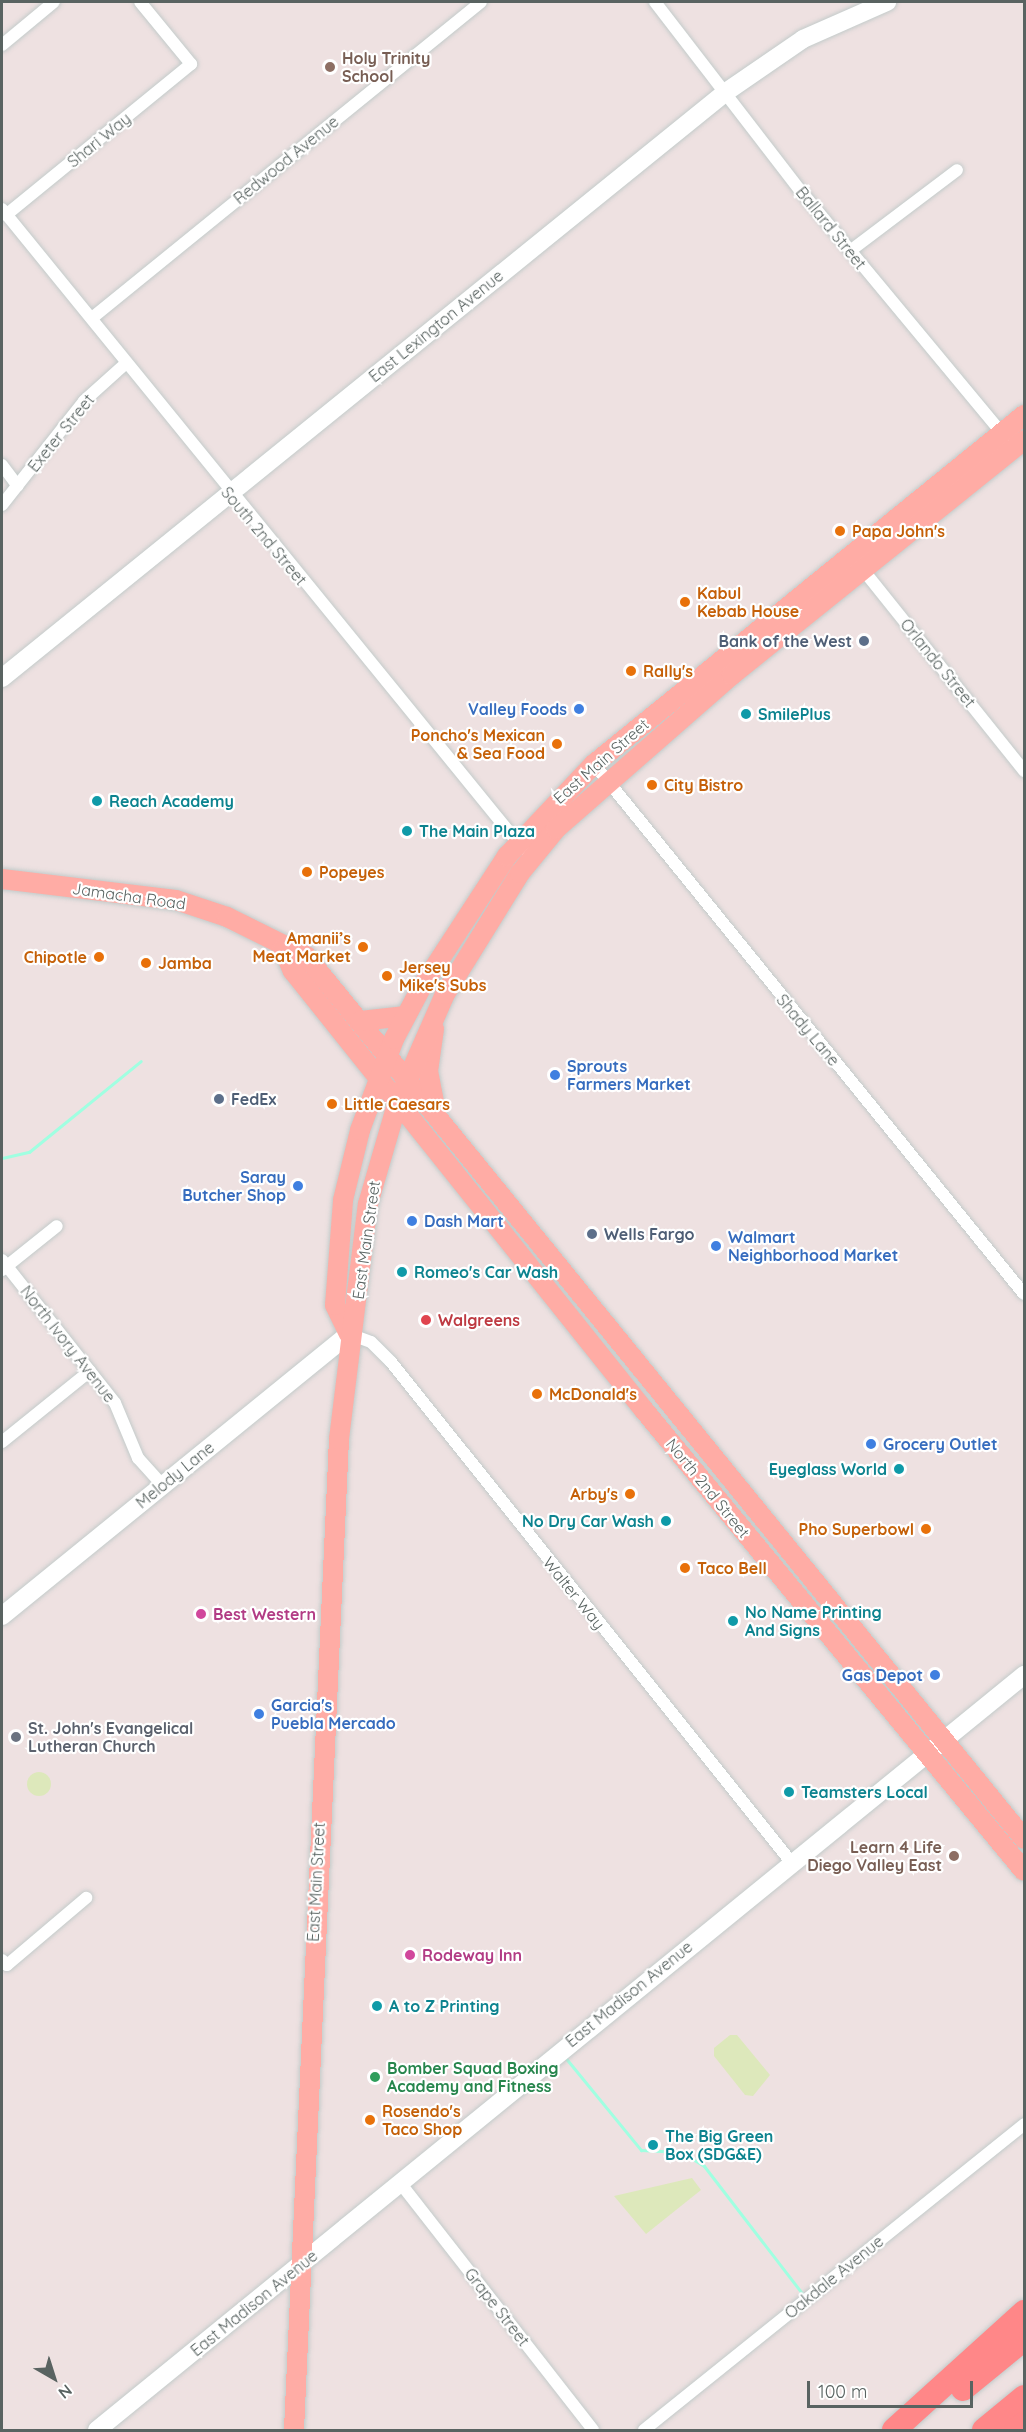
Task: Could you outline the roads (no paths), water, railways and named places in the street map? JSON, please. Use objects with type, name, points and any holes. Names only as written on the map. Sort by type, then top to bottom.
[{"type":"highway","points":[[894,2430],[1024,2312]]},
{"type":"highway","points":[[911,2430],[1024,2339]]},
{"type":"highway","points":[[984,2430],[1024,2397]]},
{"type":"highway","points":[[1016,2430],[1024,2424]]},
{"type":"main road","name":"East Main Street","points":[[349,1334],[335,1305],[344,1200],[379,1078],[388,1055],[406,1016],[460,921],[518,843],[594,764],[864,572],[1014,440],[1024,415]]},
{"type":"main road","name":"East Main Street","points":[[294,2430],[322,1757],[349,1334],[382,1148],[398,1101],[438,1009],[531,860],[607,780],[696,693],[851,556],[1014,440]]},
{"type":"main road","name":"Jamacha Road","points":[[2,879],[176,900],[227,917],[284,948],[306,956],[407,1077]]},
{"type":"main road","points":[[284,948],[293,970],[398,1101]]},
{"type":"main road","points":[[437,1113],[428,1071],[438,1009]]},
{"type":"main road","points":[[360,1021],[406,1016]]},
{"type":"main road","name":"North 2nd Street","points":[[407,1077],[696,1439],[1024,1839]]},
{"type":"main road","name":"North 2nd Street","points":[[398,1101],[778,1574],[1024,1871]]},
{"type":"main road","points":[[382,1148],[399,1135],[416,1132],[428,1137]]},
{"type":"main road","points":[[572,1318],[615,1336]]},
{"type":"main road","points":[[600,1352],[620,1355],[641,1370]]},
{"type":"main road","points":[[666,1436],[680,1432],[696,1439]]},
{"type":"main road","points":[[778,1574],[794,1585],[822,1590]]},
{"type":"street","points":[[2,45],[54,2]]},
{"type":"street","name":"Shari Way","points":[[4,212],[191,64],[140,2]]},
{"type":"street","name":"Redwood Avenue","points":[[92,318],[481,2]]},
{"type":"street","name":"Ballard Street","points":[[655,2],[850,251],[1014,440]]},
{"type":"street","name":"East Lexington Avenue","points":[[2,678],[726,92],[803,39],[887,2]]},
{"type":"street","points":[[850,251],[957,170]]},
{"type":"street","name":"South 2nd Street","points":[[4,212],[92,318],[124,365],[228,494],[531,860]]},
{"type":"street","name":"Exeter Street","points":[[2,505],[84,401],[124,365]]},
{"type":"street","points":[[2,465],[18,486]]},
{"type":"street","name":"Orlando Street","points":[[851,556],[1024,771]]},
{"type":"street","name":"Shady Lane","points":[[594,764],[1024,1293]]},
{"type":"street","points":[[3,1266],[57,1226]]},
{"type":"street","name":"North Ivory Avenue","points":[[3,1266],[115,1403],[138,1458],[162,1485]]},
{"type":"street","name":"Melody Lane","points":[[2,1616],[349,1334]]},
{"type":"street","name":"Walter Way","points":[[349,1334],[371,1342],[391,1362],[792,1863]]},
{"type":"street","points":[[2,1442],[90,1371]]},
{"type":"street","name":"East Madison Avenue","points":[[97,2430],[1024,1675]]},
{"type":"street","points":[[4,1962],[86,1898]]},
{"type":"street","name":"Oakdale Avenue","points":[[644,2430],[1024,2124]]},
{"type":"street","name":"Grape Street","points":[[401,2184],[593,2430]]},
{"type":"waterway","points":[[2,1158],[29,1152],[141,1061]]},
{"type":"waterway","points":[[564,2056],[641,2150],[681,2152],[704,2166],[804,2296]]},
{"type":"place","name":"Holy Trinity School","points":[[330,67]]},
{"type":"place","name":"Papa John's","points":[[840,531]]},
{"type":"place","name":"Kabul Kebab House","points":[[685,602]]},
{"type":"place","name":"Bank of the West","points":[[864,641]]},
{"type":"place","name":"Rally's","points":[[631,671]]},
{"type":"place","name":"Valley Foods","points":[[579,709]]},
{"type":"place","name":"SmilePlus","points":[[746,714]]},
{"type":"place","name":"Poncho's Mexican & Sea Food","points":[[557,744]]},
{"type":"place","name":"City Bistro","points":[[652,785]]},
{"type":"place","name":"Reach Academy","points":[[97,801]]},
{"type":"place","name":"The Main Plaza","points":[[407,831]]},
{"type":"place","name":"Popeyes","points":[[307,872]]},
{"type":"place","name":"Amanii’s Meat Market","points":[[363,947]]},
{"type":"place","name":"Chipotle","points":[[99,957]]},
{"type":"place","name":"Jamba","points":[[146,963]]},
{"type":"place","name":"Jersey Mike's Subs","points":[[387,976]]},
{"type":"place","name":"Sprouts Farmers Market","points":[[555,1075]]},
{"type":"place","name":"FedEx","points":[[219,1099]]},
{"type":"place","name":"Little Caesars","points":[[332,1104]]},
{"type":"place","name":"Saray Butcher Shop","points":[[298,1186]]},
{"type":"place","name":"Dash Mart","points":[[412,1221]]},
{"type":"place","name":"Wells Fargo","points":[[592,1234]]},
{"type":"place","name":"Walmart Neighborhood Market","points":[[716,1246]]},
{"type":"place","name":"Romeo's Car Wash","points":[[402,1272]]},
{"type":"place","name":"Walgreens","points":[[426,1320]]},
{"type":"place","name":"McDonald's","points":[[537,1394]]},
{"type":"place","name":"Grocery Outlet","points":[[871,1444]]},
{"type":"place","name":"Eyeglass World","points":[[899,1469]]},
{"type":"place","name":"Arby's","points":[[630,1494]]},
{"type":"place","name":"No Dry Car Wash","points":[[666,1521]]},
{"type":"place","name":"Pho Superbowl","points":[[926,1529]]},
{"type":"place","name":"Taco Bell","points":[[685,1568]]},
{"type":"place","name":"Best Western","points":[[201,1614]]},
{"type":"place","name":"No Name Printing And Signs","points":[[733,1621]]},
{"type":"place","name":"Gas Depot","points":[[935,1675]]},
{"type":"place","name":"Garcia's Puebla Mercado","points":[[259,1714]]},
{"type":"place","name":"St. John's Evangelical Lutheran Church","points":[[16,1737]]},
{"type":"place","name":"Teamsters Local","points":[[789,1792]]},
{"type":"place","name":"Learn 4 Life Diego Valley East","points":[[954,1856]]},
{"type":"place","name":"Rodeway Inn","points":[[410,1955]]},
{"type":"place","name":"A to Z Printing","points":[[377,2006]]},
{"type":"place","name":"Bomber Squad Boxing Academy and Fitness","points":[[375,2077]]},
{"type":"place","name":"Rosendo's Taco Shop","points":[[370,2120]]},
{"type":"place","name":"The Big Green Box (SDG&E)","points":[[653,2145]]}]
